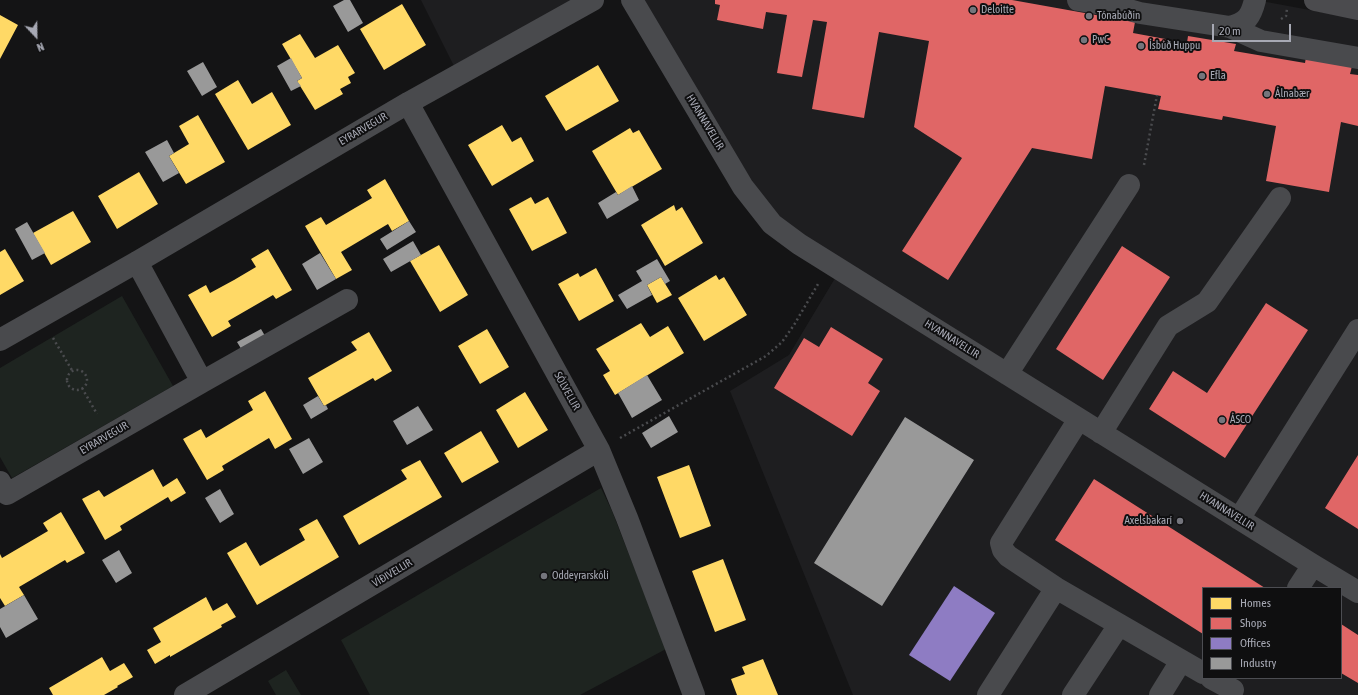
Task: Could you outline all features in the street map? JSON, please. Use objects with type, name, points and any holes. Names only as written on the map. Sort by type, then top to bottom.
[{"type":"highway","points":[[1314,0],[1358,9]]},
{"type":"street","name":"EYRARVEGUR","points":[[0,340],[137,262],[408,102],[592,0]]},
{"type":"street","name":"HVANNAVELLIR","points":[[632,0],[743,187],[772,224],[799,244],[1358,592]]},
{"type":"street","points":[[1078,0],[1114,6],[1140,13],[1230,27],[1261,41],[1358,58]]},
{"type":"street","points":[[1230,27],[1243,23],[1248,18],[1252,12],[1255,0]]},
{"type":"street","name":"SÓLVELLIR","points":[[408,102],[599,450],[627,518],[694,695]]},
{"type":"street","points":[[1007,374],[1129,185]]},
{"type":"street","points":[[1101,433],[1168,326],[1207,302],[1280,198]]},
{"type":"street","points":[[137,262],[202,382]]},
{"type":"street","name":"EYRARVEGUR","points":[[2,492],[109,435],[348,300]]},
{"type":"street","points":[[1239,519],[1358,330]]},
{"type":"street","points":[[1079,418],[1001,543],[1003,550],[1008,556],[1056,588],[1202,672]]},
{"type":"street","name":"VÍÐIVELLIR","points":[[185,695],[599,450]]},
{"type":"street","points":[[1299,587],[1313,565]]},
{"type":"street","points":[[988,695],[1056,588]]},
{"type":"street","points":[[1073,695],[1119,625]]},
{"type":"street","points":[[1160,695],[1181,661]]},
{"type":"street","points":[[1214,679],[1235,688]]},
{"type":"path","points":[[1129,185],[1144,165],[1157,95]]},
{"type":"path","points":[[599,450],[766,356],[782,342],[794,325],[830,263]]},
{"type":"path","points":[[80,371],[85,375],[87,381],[82,388],[75,390],[69,386],[67,380],[72,372],[80,371]]},
{"type":"path","points":[[82,388],[109,435]]},
{"type":"shaded area","points":[[421,0],[587,0],[457,72]]},
{"type":"shaded area","points":[[637,0],[1256,0],[1358,19],[1358,695],[853,695],[730,391],[789,355],[843,265],[777,220]]},
{"type":"shaded area","points":[[122,296],[173,386],[12,478],[0,457],[0,368]]},
{"type":"shaded area","name":"Oddeyrarskóli","points":[[601,488],[612,511],[666,649],[580,695],[370,695],[341,640]]},
{"type":"shaded area","points":[[286,670],[301,695],[276,695],[268,681]]},
{"type":"building: Homes","points":[[402,4],[426,45],[384,70],[360,29]]},
{"type":"building: Homes","points":[[0,15],[18,25],[0,59]]},
{"type":"building: Homes","points":[[300,34],[315,58],[338,45],[355,73],[348,77],[351,83],[340,89],[343,94],[315,110],[297,81],[302,78],[282,44]]},
{"type":"building: Homes","points":[[598,65],[619,101],[566,131],[545,96]]},
{"type":"building: Homes","points":[[238,80],[252,104],[272,92],[291,125],[248,150],[215,94]]},
{"type":"building: Homes","points":[[198,115],[225,162],[186,184],[169,156],[189,144],[179,126]]},
{"type":"building: Homes","points":[[502,125],[512,142],[521,137],[534,161],[492,186],[468,145]]},
{"type":"building: Homes","points":[[630,128],[633,133],[639,130],[662,169],[618,195],[592,151]]},
{"type":"building: Homes","points":[[139,172],[158,204],[117,229],[98,196]]},
{"type":"building: Homes","points":[[385,179],[409,221],[392,231],[388,224],[341,252],[352,270],[336,279],[305,226],[321,217],[326,225],[372,198],[367,190]]},
{"type":"building: Homes","points":[[531,197],[535,204],[548,197],[567,233],[532,251],[509,209]]},
{"type":"building: Homes","points":[[674,205],[676,211],[682,207],[703,243],[665,266],[641,225]]},
{"type":"building: Homes","points":[[73,211],[91,242],[51,265],[33,233]]},
{"type":"building: Homes","points":[[439,245],[468,295],[440,312],[410,261]]},
{"type":"building: Homes","points":[[5,249],[24,281],[0,295],[0,252]]},
{"type":"building: Homes","points":[[268,249],[292,290],[276,299],[273,295],[228,321],[231,326],[212,337],[188,295],[206,285],[210,293],[234,280],[256,267],[251,259]]},
{"type":"building: Homes","points":[[596,268],[614,301],[579,321],[558,284],[578,273],[580,277]]},
{"type":"building: Homes","points":[[716,275],[719,280],[724,277],[747,315],[704,341],[678,298]]},
{"type":"building: Homes","points":[[661,277],[672,295],[657,303],[647,285]]},
{"type":"building: Homes","points":[[641,323],[650,337],[668,326],[684,353],[615,395],[603,375],[610,371],[596,349]]},
{"type":"building: Homes","points":[[487,329],[509,367],[480,384],[458,346]]},
{"type":"building: Homes","points":[[369,332],[392,371],[375,381],[373,378],[324,406],[308,378],[357,350],[351,342]]},
{"type":"building: Homes","points":[[265,391],[292,439],[275,449],[269,438],[222,466],[224,470],[207,480],[183,439],[201,429],[206,438],[253,410],[248,401]]},
{"type":"building: Homes","points":[[525,392],[548,430],[518,448],[496,410]]},
{"type":"building: Homes","points":[[481,431],[499,462],[462,483],[444,453]]},
{"type":"building: Homes","points":[[420,460],[442,497],[359,545],[343,516],[407,479],[401,470]]},
{"type":"building: Homes","points":[[689,465],[711,526],[680,538],[657,477]]},
{"type":"building: Homes","points":[[153,469],[163,487],[177,478],[186,493],[171,502],[168,497],[120,526],[122,530],[105,540],[82,499],[99,490],[104,497]]},
{"type":"building: Homes","points":[[61,512],[85,553],[67,563],[65,560],[19,587],[24,595],[5,606],[0,598],[0,554],[2,558],[48,531],[43,523]]},
{"type":"building: Homes","points":[[317,519],[339,557],[257,605],[227,553],[246,542],[260,566],[305,540],[299,529]]},
{"type":"building: Homes","points":[[723,559],[746,620],[715,632],[692,571]]},
{"type":"building: Homes","points":[[206,597],[213,611],[227,603],[236,617],[221,625],[222,627],[155,664],[147,650],[161,642],[153,628]]},
{"type":"building: Homes","points":[[102,657],[110,671],[124,663],[133,677],[104,695],[53,695],[49,688]]},
{"type":"building: Homes","points":[[763,659],[778,695],[737,695],[731,679],[745,674],[742,667]]},
{"type":"building: Shops","points":[[715,0],[1012,0],[1135,22],[1133,33],[1187,43],[1188,36],[1236,44],[1234,51],[1305,63],[1306,57],[1352,66],[1350,74],[1358,75],[1358,126],[1341,122],[1329,192],[1266,181],[1276,126],[1223,116],[1222,120],[1158,109],[1161,96],[1105,86],[1092,159],[1032,148],[948,280],[902,251],[962,158],[914,127],[929,41],[879,32],[864,118],[812,109],[827,22],[813,20],[802,77],[777,73],[787,15],[766,12],[763,29],[717,20],[720,5],[715,4]]},
{"type":"building: Shops","points":[[1122,246],[1170,277],[1103,380],[1056,349]]},
{"type":"building: Shops","points":[[1266,303],[1308,330],[1225,458],[1149,409],[1173,371],[1207,393]]},
{"type":"building: Shops","points":[[831,327],[883,359],[868,383],[880,391],[852,436],[774,388],[804,338],[819,347]]},
{"type":"building: Shops","points":[[1358,455],[1358,529],[1325,508]]},
{"type":"building: Shops","points":[[1094,479],[1263,587],[1202,587],[1202,633],[1055,540]]},
{"type":"building: Shops","points":[[1342,625],[1358,635],[1358,683],[1342,674]]},
{"type":"building: Offices","points":[[954,586],[995,613],[950,681],[909,655]]},
{"type":"building: Industry","points":[[344,0],[350,0],[363,23],[348,32],[333,6]]},
{"type":"building: Industry","points":[[291,58],[302,78],[297,81],[301,86],[291,91],[277,66]]},
{"type":"building: Industry","points":[[203,62],[217,87],[202,96],[187,71]]},
{"type":"building: Industry","points":[[167,140],[174,153],[169,156],[179,173],[163,182],[145,152]]},
{"type":"building: Industry","points":[[632,186],[639,200],[607,219],[598,203],[616,192],[618,195]]},
{"type":"building: Industry","points":[[409,221],[416,232],[387,250],[380,239]]},
{"type":"building: Industry","points":[[27,222],[45,253],[32,260],[15,229]]},
{"type":"building: Industry","points":[[413,241],[421,255],[391,272],[383,259]]},
{"type":"building: Industry","points":[[320,253],[336,279],[317,290],[302,264]]},
{"type":"building: Industry","points":[[657,259],[670,281],[665,284],[661,277],[647,285],[652,295],[627,309],[618,295],[642,281],[636,271]]},
{"type":"building: Industry","points":[[261,329],[268,341],[245,355],[237,342]]},
{"type":"building: Industry","points":[[647,375],[662,400],[632,418],[618,393]]},
{"type":"building: Industry","points":[[318,396],[324,406],[326,405],[328,409],[311,419],[303,405]]},
{"type":"building: Industry","points":[[418,406],[433,430],[407,445],[393,421]]},
{"type":"building: Industry","points":[[669,416],[678,432],[651,448],[642,433]]},
{"type":"building: Industry","points":[[905,417],[974,460],[882,606],[814,563]]},
{"type":"building: Industry","points":[[309,438],[323,462],[303,474],[289,449]]},
{"type":"building: Industry","points":[[220,489],[234,514],[220,523],[205,498]]},
{"type":"building: Industry","points":[[119,550],[132,573],[116,583],[102,560]]},
{"type":"building: Industry","points":[[24,595],[38,619],[6,638],[0,627],[0,609]]},
{"type":"place","name":"Deloitte","points":[[973,10]]},
{"type":"place","name":"Tónabúðin","points":[[1089,16]]},
{"type":"place","name":"PwC","points":[[1084,40]]},
{"type":"place","name":"Ísbúð Huppu","points":[[1141,46]]},
{"type":"place","name":"Efla","points":[[1202,76]]},
{"type":"place","name":"Álnabær","points":[[1267,94]]},
{"type":"place","name":"ÁSCO","points":[[1222,420]]},
{"type":"place","name":"Axelsbakarí","points":[[1180,521]]},
{"type":"place","name":"Oddeyrarskóli","points":[[544,576]]}]
